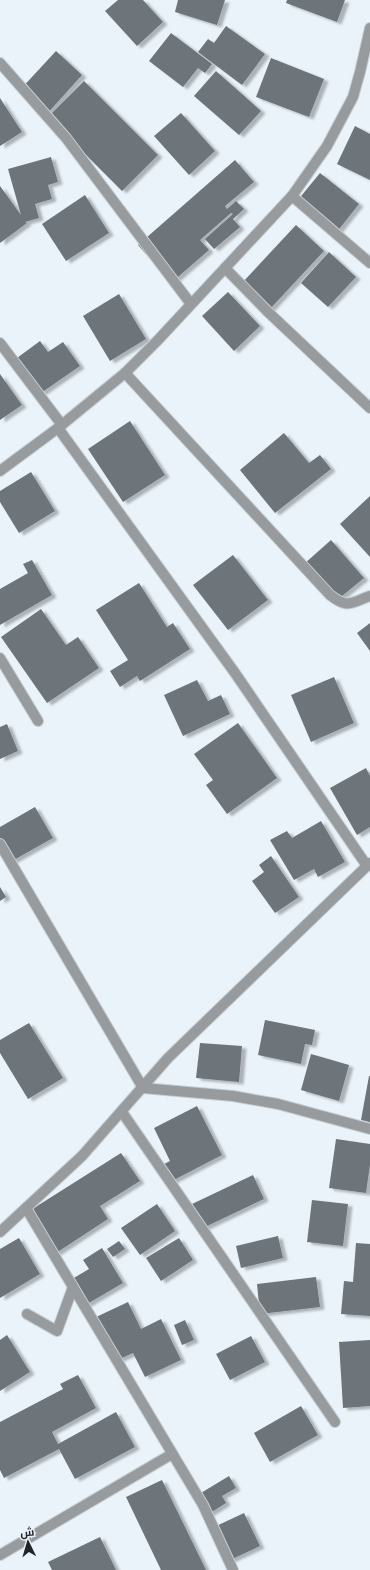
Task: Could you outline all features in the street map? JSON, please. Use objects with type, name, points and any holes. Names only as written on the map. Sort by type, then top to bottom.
[{"type":"street","points":[[0,471],[60,426],[126,373],[292,196],[327,146],[353,98],[370,28]]},
{"type":"street","points":[[0,63],[66,138],[191,304]]},
{"type":"street","points":[[292,196],[370,263]]},
{"type":"street","points":[[225,268],[274,317],[370,408]]},
{"type":"street","points":[[0,343],[236,673],[368,865],[168,1058],[82,1156],[0,1232]]},
{"type":"street","points":[[126,373],[330,595],[342,604],[347,604],[370,596]]},
{"type":"street","points":[[0,658],[38,721]]},
{"type":"street","points":[[0,844],[143,1088]]},
{"type":"street","points":[[143,1088],[233,1096],[278,1104],[370,1129]]},
{"type":"street","points":[[122,1112],[335,1422]]},
{"type":"street","points":[[26,1208],[203,1506],[233,1570]]},
{"type":"street","points":[[27,1314],[57,1331],[72,1287]]},
{"type":"street","points":[[0,1555],[172,1454]]},
{"type":"building","points":[[118,0],[143,0],[163,22],[137,46],[105,11]]},
{"type":"building","points":[[178,0],[225,0],[217,25],[175,12]]},
{"type":"building","points":[[287,0],[345,0],[337,22],[286,3]]},
{"type":"building","points":[[226,26],[265,54],[242,85],[198,52],[208,39],[214,43]]},
{"type":"building","points":[[171,33],[212,64],[205,73],[198,68],[183,87],[149,61]]},
{"type":"building","points":[[56,51],[82,75],[46,115],[19,91]]},
{"type":"building","points":[[271,58],[324,79],[309,117],[256,97]]},
{"type":"building","points":[[216,71],[261,111],[239,135],[194,96]]},
{"type":"building","points":[[84,81],[158,155],[122,191],[48,117]]},
{"type":"building","points":[[0,98],[22,132],[0,146]]},
{"type":"building","points":[[181,113],[215,151],[189,175],[154,136]]},
{"type":"building","points":[[355,126],[370,134],[370,180],[337,164]]},
{"type":"building","points":[[51,157],[58,182],[48,185],[52,199],[35,204],[39,218],[25,222],[27,223],[0,243],[0,186],[21,215],[8,169]]},
{"type":"building","points":[[235,160],[254,182],[225,206],[227,209],[236,201],[244,209],[233,219],[240,227],[214,249],[205,239],[233,214],[231,213],[200,240],[209,250],[171,283],[138,245]]},
{"type":"building","points":[[320,173],[359,204],[336,233],[297,201]]},
{"type":"building","points":[[85,195],[109,233],[66,261],[42,224]]},
{"type":"building","points":[[296,225],[324,251],[269,310],[241,284]]},
{"type":"building","points":[[329,252],[356,277],[328,307],[301,283]]},
{"type":"building","points":[[228,292],[260,326],[234,351],[202,316]]},
{"type":"building","points":[[119,294],[146,339],[110,361],[83,316]]},
{"type":"building","points":[[40,341],[48,352],[63,342],[80,366],[41,393],[17,358]]},
{"type":"building","points":[[0,374],[22,405],[0,420]]},
{"type":"building","points":[[130,421],[165,475],[123,502],[88,449]]},
{"type":"building","points":[[284,433],[309,463],[320,455],[331,469],[275,513],[240,470]]},
{"type":"building","points":[[31,472],[55,511],[19,533],[0,502],[0,491]]},
{"type":"building","points":[[370,496],[370,557],[340,524]]},
{"type":"building","points":[[331,540],[364,578],[336,601],[304,564]]},
{"type":"building","points":[[233,555],[268,600],[228,630],[193,585]]},
{"type":"building","points":[[32,560],[52,595],[0,625],[0,589],[28,573],[23,564]]},
{"type":"building","points":[[139,583],[167,627],[173,623],[190,649],[140,681],[137,676],[120,687],[110,671],[128,660],[96,610]]},
{"type":"building","points":[[41,609],[66,645],[78,637],[99,668],[47,703],[1,637]]},
{"type":"building","points":[[370,623],[370,651],[357,633]]},
{"type":"building","points":[[334,677],[354,723],[311,742],[291,695]]},
{"type":"building","points":[[197,680],[208,701],[221,695],[230,714],[183,736],[164,695]]},
{"type":"building","points":[[238,723],[277,778],[227,814],[206,785],[213,780],[194,754]]},
{"type":"building","points":[[7,724],[18,751],[0,759],[0,727]]},
{"type":"building","points":[[366,768],[370,776],[370,827],[357,835],[330,788]]},
{"type":"building","points":[[35,807],[53,838],[12,861],[0,840],[0,827]]},
{"type":"building","points":[[321,821],[345,862],[318,877],[314,869],[294,880],[270,840],[287,831],[292,838]]},
{"type":"building","points":[[271,856],[299,897],[275,913],[252,881],[264,872],[259,865]]},
{"type":"building","points":[[0,887],[6,897],[0,901]]},
{"type":"building","points":[[265,1020],[315,1030],[312,1045],[305,1044],[301,1064],[258,1055]]},
{"type":"building","points":[[29,1023],[63,1078],[28,1099],[0,1053],[0,1040]]},
{"type":"building","points":[[200,1043],[242,1046],[239,1082],[196,1078]]},
{"type":"building","points":[[311,1054],[349,1065],[339,1101],[301,1090]]},
{"type":"building","points":[[370,1076],[370,1122],[361,1120]]},
{"type":"building","points":[[197,1106],[222,1155],[170,1182],[162,1165],[170,1161],[154,1128]]},
{"type":"building","points":[[336,1139],[370,1144],[370,1164],[366,1193],[329,1188]]},
{"type":"building","points":[[121,1153],[140,1181],[100,1206],[108,1219],[53,1255],[26,1213]]},
{"type":"building","points":[[253,1175],[264,1199],[203,1228],[192,1204]]},
{"type":"building","points":[[312,1200],[348,1204],[343,1246],[307,1242]]},
{"type":"building","points":[[157,1204],[175,1231],[140,1255],[121,1228]]},
{"type":"building","points":[[278,1236],[283,1258],[241,1268],[236,1246]]},
{"type":"building","points":[[19,1238],[40,1274],[0,1298],[0,1249]]},
{"type":"building","points":[[179,1238],[193,1260],[161,1281],[146,1258]]},
{"type":"building","points":[[119,1241],[125,1249],[113,1257],[107,1249]]},
{"type":"building","points":[[356,1243],[370,1244],[370,1316],[341,1314],[344,1281],[353,1282]]},
{"type":"building","points":[[102,1248],[123,1283],[82,1307],[67,1282],[89,1269],[83,1260]]},
{"type":"building","points":[[316,1277],[320,1307],[260,1314],[257,1284]]},
{"type":"building","points":[[128,1302],[141,1329],[161,1319],[181,1360],[145,1377],[133,1353],[115,1361],[94,1318]]},
{"type":"building","points":[[185,1320],[194,1340],[182,1345],[174,1325]]},
{"type":"building","points":[[7,1335],[30,1372],[0,1391],[0,1340]]},
{"type":"building","points":[[251,1336],[265,1362],[230,1380],[216,1354]]},
{"type":"building","points":[[370,1340],[370,1406],[343,1408],[339,1342]]},
{"type":"building","points":[[78,1375],[96,1408],[52,1432],[58,1444],[116,1412],[135,1447],[75,1479],[59,1449],[4,1478],[0,1470],[0,1422],[63,1389],[60,1384]]},
{"type":"building","points":[[301,1406],[318,1435],[270,1462],[254,1433]]},
{"type":"building","points":[[229,1476],[236,1488],[222,1496],[226,1503],[207,1515],[196,1496]]},
{"type":"building","points":[[162,1480],[206,1570],[161,1570],[126,1497]]},
{"type":"building","points":[[244,1513],[260,1546],[228,1561],[212,1528]]},
{"type":"building","points":[[100,1537],[116,1570],[52,1570],[48,1562]]}]
